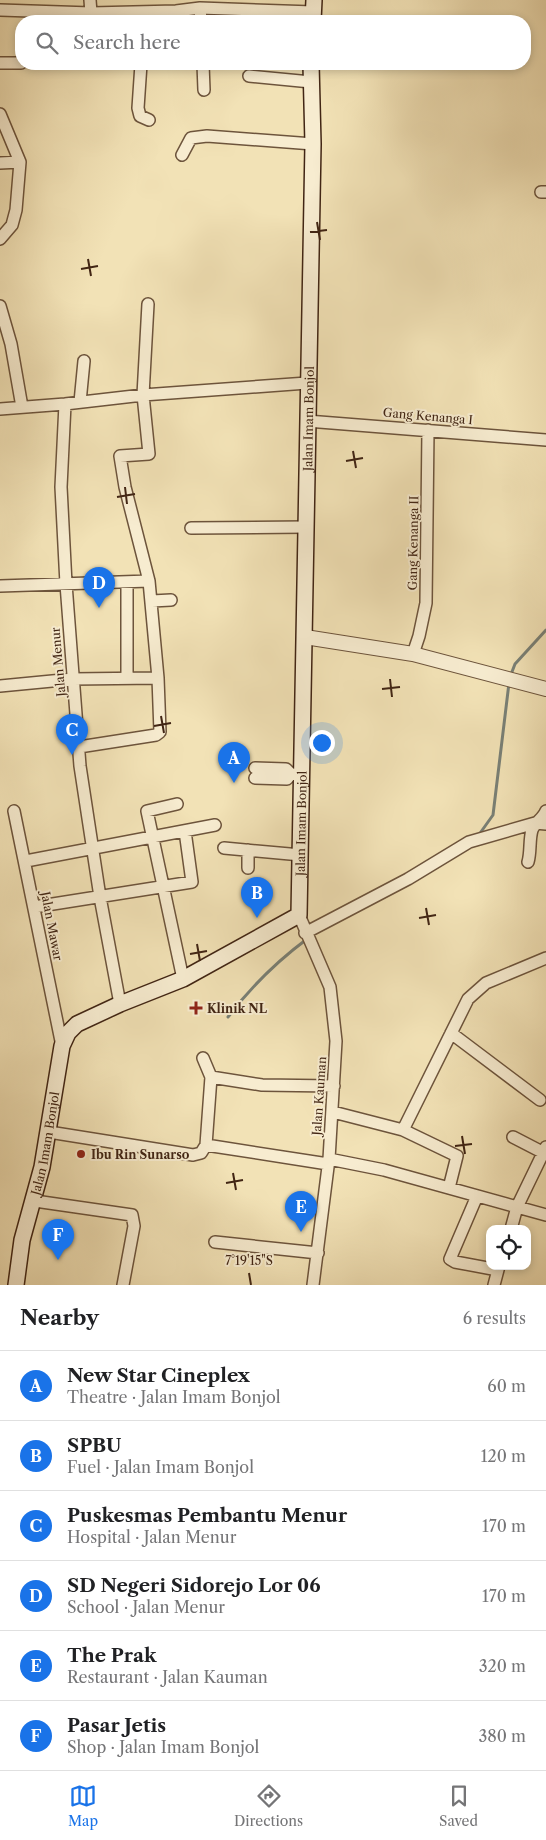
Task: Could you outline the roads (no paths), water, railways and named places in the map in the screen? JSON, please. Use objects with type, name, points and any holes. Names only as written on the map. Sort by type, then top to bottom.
[{"type":"main road","name":"Jalan Imam Bonjol","points":[[16,1285],[22,1240],[35,1201],[49,1132],[62,1046],[68,1033],[77,1024],[120,1004],[183,980],[300,915],[301,855],[297,774],[305,637],[307,421],[313,144],[311,70]]},
{"type":"street","points":[[90,0],[91,14]]},
{"type":"street","points":[[149,15],[200,8],[313,11]]},
{"type":"street","points":[[200,8],[201,15]]},
{"type":"street","points":[[0,10],[116,15]]},
{"type":"street","points":[[0,63],[15,63]]},
{"type":"street","points":[[141,70],[138,108],[140,116],[149,120]]},
{"type":"street","points":[[202,70],[204,90]]},
{"type":"street","points":[[249,76],[311,82]]},
{"type":"street","points":[[0,114],[20,162],[16,210],[12,225],[0,239]]},
{"type":"street","points":[[182,155],[191,138],[207,136],[313,144]]},
{"type":"street","points":[[0,163],[20,162]]},
{"type":"street","points":[[79,747],[156,735],[160,732],[158,678],[149,581],[125,487],[120,456],[149,454],[144,395],[148,304]]},
{"type":"street","points":[[0,306],[6,344],[22,407]]},
{"type":"street","points":[[80,402],[84,361]]},
{"type":"street","points":[[0,409],[144,395],[308,383]]},
{"type":"street","name":"Jalan Menur","points":[[65,404],[61,487],[66,584],[79,747],[92,849],[120,1004]]},
{"type":"street","name":"Gang Kenanga I","points":[[307,421],[546,440]]},
{"type":"street","name":"Gang Kenanga II","points":[[412,654],[419,636],[426,603],[428,430]]},
{"type":"street","points":[[191,528],[306,526]]},
{"type":"street","points":[[0,586],[149,581]]},
{"type":"street","points":[[127,582],[127,677]]},
{"type":"street","points":[[152,602],[171,600]]},
{"type":"street","points":[[305,637],[412,654],[546,689]]},
{"type":"street","points":[[0,686],[127,677],[158,678]]},
{"type":"street","points":[[255,773],[286,769],[297,774]]},
{"type":"street","points":[[177,804],[148,810],[183,980]]},
{"type":"street","name":"Jalan Mawar","points":[[14,811],[26,861],[62,1046]]},
{"type":"street","points":[[528,862],[532,832],[541,824],[546,811]]},
{"type":"street","points":[[307,938],[475,840],[541,824]]},
{"type":"street","points":[[26,861],[215,826]]},
{"type":"street","points":[[34,907],[193,881],[185,831]]},
{"type":"street","points":[[224,848],[301,855]]},
{"type":"street","points":[[248,850],[248,868]]},
{"type":"street","name":"Jalan Kauman","points":[[300,915],[307,938],[332,997],[336,1041],[333,1112],[314,1285]]},
{"type":"street","points":[[403,1130],[468,999],[486,984],[546,958]]},
{"type":"street","points":[[451,1033],[540,1100]]},
{"type":"street","points":[[49,1132],[193,1155],[203,1152],[206,1145],[211,1077],[203,1058]]},
{"type":"street","points":[[211,1077],[262,1085],[334,1086]]},
{"type":"street","points":[[333,1112],[403,1130],[458,1156],[449,1188]]},
{"type":"street","points":[[511,1225],[517,1207],[545,1151],[513,1137]]},
{"type":"street","points":[[206,1145],[384,1170],[546,1215]]},
{"type":"street","points":[[477,1196],[450,1259],[455,1262],[486,1266]]},
{"type":"street","points":[[35,1201],[132,1215],[134,1226],[123,1285]]},
{"type":"street","points":[[215,1242],[318,1253]]},
{"type":"street","points":[[494,1285],[498,1270]]},
{"type":"waterway","points":[[510,677],[515,664],[546,630]]},
{"type":"waterway","points":[[478,836],[493,815],[509,683]]},
{"type":"waterway","points":[[228,1017],[264,975],[307,939]]},
{"type":"place","name":"SD Negeri Sidorejo Lor 06","points":[[99,608]]},
{"type":"place","name":"Puskesmas Pembantu Menur","points":[[72,755]]},
{"type":"place","name":"New Star Cineplex","points":[[234,783]]},
{"type":"place","name":"SPBU","points":[[257,918]]},
{"type":"place","name":"Klinik NL","points":[[196,1008]]},
{"type":"place","name":"Ibu Rin Sunarso","points":[[81,1154]]},
{"type":"place","name":"The Prak","points":[[301,1232]]},
{"type":"place","name":"Pasar Jetis","points":[[58,1260]]}]
